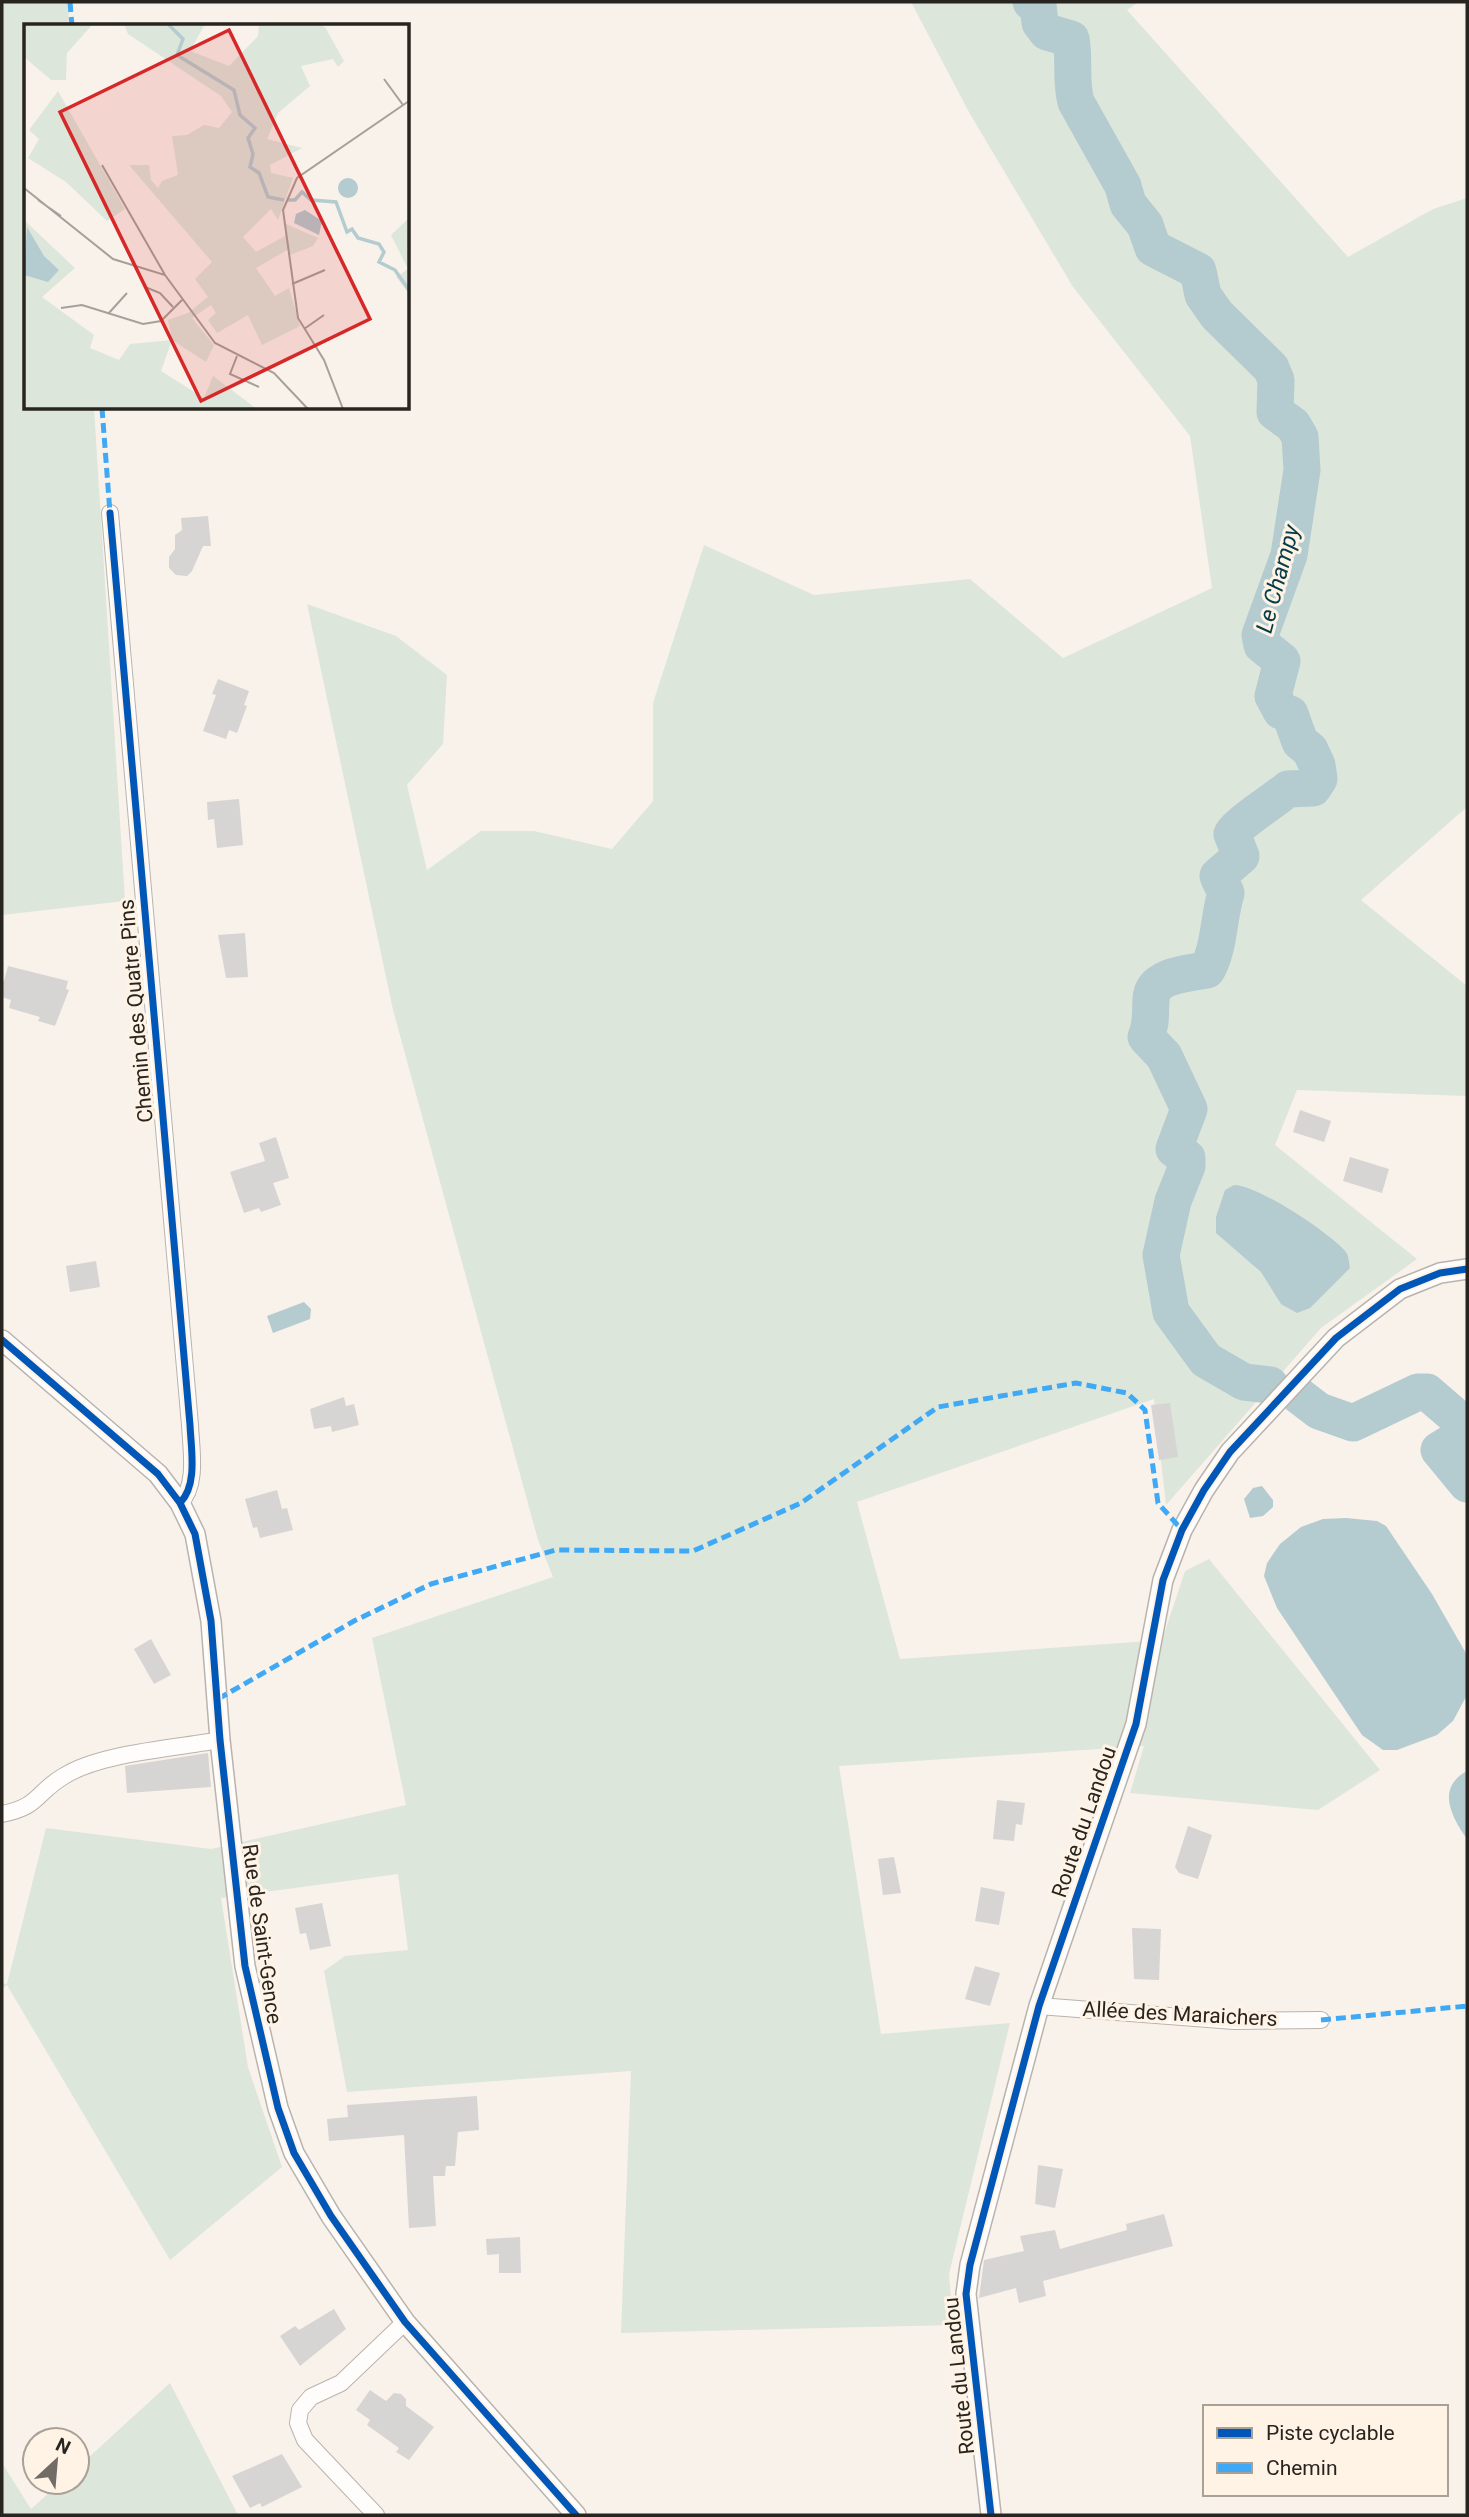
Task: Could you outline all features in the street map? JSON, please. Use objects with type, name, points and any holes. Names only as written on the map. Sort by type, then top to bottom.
[{"type":"street","name":"Chemin des Quatre Pins","points":[[110,513],[190,1425],[192,1474],[185,1498],[180,1503]]},
{"type":"street","name":"Route du Landou","points":[[991,2515],[966,2294],[970,2265],[1039,2006],[1136,1724],[1163,1580],[1182,1530],[1204,1490],[1230,1452],[1336,1338],[1400,1289],[1440,1273],[1467,1269]]},
{"type":"street","name":"Rue de Saint-Gence","points":[[2,1340],[158,1474],[180,1503],[195,1534],[211,1621],[220,1740],[245,1966],[278,2108],[295,2153],[331,2216],[405,2322],[576,2515]]},
{"type":"street","points":[[2,1814],[26,1809],[63,1776],[97,1762],[220,1740]]},
{"type":"street","name":"Allée des Maraichers","points":[[1039,2006],[1234,2021],[1321,2020]]},
{"type":"street","points":[[376,2515],[305,2440],[298,2423],[300,2410],[312,2397],[341,2383],[405,2322]]},
{"type":"shaded area","points":[[2,2],[68,2],[69,24],[24,24],[24,410],[94,410],[125,901],[2,915]]},
{"type":"shaded area","points":[[911,2],[1139,2],[1127,10],[1348,257],[1433,209],[1467,198],[1467,807],[1361,900],[1467,986],[1467,1096],[1297,1090],[1275,1145],[1417,1259],[1321,1328],[1166,1505],[1154,1399],[857,1502],[900,1659],[1162,1640],[1185,1571],[1209,1559],[1380,1770],[1318,1810],[1130,1793],[1144,1746],[839,1766],[881,2034],[1010,2023],[949,2274],[953,2325],[621,2333],[631,2071],[347,2092],[324,1971],[345,1956],[408,1950],[398,1874],[221,1898],[248,2067],[282,2167],[170,2260],[7,1985],[2,1989],[2,1983],[7,1984],[46,1828],[211,1849],[406,1805],[372,1638],[553,1577],[538,1540],[393,1010],[307,604],[396,636],[447,675],[443,744],[407,785],[427,870],[481,831],[534,831],[612,849],[653,801],[653,703],[704,545],[814,595],[970,579],[1063,658],[1212,588],[1190,436],[1073,287],[970,114]]},
{"type":"shaded area","points":[[170,2383],[238,2515],[2,2515],[2,2463],[31,2509],[45,2496],[91,2496],[91,2455]]},
{"type":"water","points":[[1234,1185],[1259,1193],[1293,1211],[1346,1252],[1350,1268],[1310,1308],[1297,1313],[1281,1304],[1261,1272],[1216,1233],[1216,1217],[1225,1190]]},
{"type":"water","points":[[304,1302],[311,1309],[310,1319],[273,1333],[267,1316]]},
{"type":"water","points":[[1262,1486],[1273,1500],[1273,1507],[1263,1516],[1250,1518],[1244,1499],[1253,1488]]},
{"type":"water","points":[[1323,1519],[1377,1521],[1386,1526],[1432,1594],[1467,1655],[1467,1695],[1453,1721],[1437,1735],[1397,1750],[1383,1750],[1362,1735],[1277,1608],[1264,1576],[1267,1563],[1280,1544],[1301,1527]]},
{"type":"water","points":[[1467,1771],[1467,1839],[1452,1812],[1449,1794],[1457,1778]]},
{"type":"building","points":[[208,516],[211,546],[203,546],[187,576],[176,575],[169,568],[169,557],[175,549],[175,535],[182,530],[181,518]]},
{"type":"building","points":[[218,679],[249,691],[244,705],[247,706],[237,733],[229,730],[226,739],[203,731],[216,695],[212,694]]},
{"type":"building","points":[[239,799],[243,845],[217,848],[214,819],[208,820],[207,802]]},
{"type":"building","points":[[245,933],[248,977],[226,978],[218,935]]},
{"type":"building","points":[[8,966],[68,981],[66,989],[69,990],[55,1026],[38,1021],[40,1017],[9,1008],[11,1000],[2,997],[2,980],[4,981]]},
{"type":"building","points":[[1300,1110],[1331,1121],[1324,1142],[1293,1132]]},
{"type":"building","points":[[276,1137],[289,1178],[273,1183],[281,1205],[261,1212],[259,1208],[244,1213],[230,1172],[265,1161],[259,1143]]},
{"type":"building","points":[[1350,1157],[1389,1169],[1382,1193],[1343,1181]]},
{"type":"building","points":[[96,1261],[100,1287],[70,1292],[66,1266]]},
{"type":"building","points":[[344,1397],[346,1406],[354,1404],[359,1425],[332,1432],[331,1426],[314,1429],[310,1409]]},
{"type":"building","points":[[1170,1403],[1178,1457],[1159,1460],[1151,1405]]},
{"type":"building","points":[[277,1490],[282,1509],[287,1508],[293,1530],[260,1538],[257,1527],[253,1528],[245,1499]]},
{"type":"building","points":[[151,1639],[171,1675],[154,1684],[134,1649]]},
{"type":"building","points":[[208,1753],[211,1787],[127,1793],[125,1766]]},
{"type":"building","points":[[997,1800],[1025,1803],[1022,1825],[1016,1824],[1014,1841],[993,1839]]},
{"type":"building","points":[[1188,1826],[1212,1835],[1198,1879],[1179,1873],[1175,1867]]},
{"type":"building","points":[[894,1857],[901,1893],[883,1895],[878,1859]]},
{"type":"building","points":[[981,1887],[1005,1892],[999,1925],[975,1921]]},
{"type":"building","points":[[322,1903],[331,1946],[310,1950],[306,1933],[300,1934],[295,1908]]},
{"type":"building","points":[[1132,1928],[1161,1929],[1159,1980],[1134,1979]]},
{"type":"building","points":[[975,1966],[1000,1973],[990,2006],[965,1999]]},
{"type":"building","points":[[477,2096],[479,2130],[458,2132],[455,2166],[446,2166],[445,2176],[433,2176],[436,2226],[409,2228],[404,2135],[329,2141],[327,2119],[348,2117],[347,2105]]},
{"type":"building","points":[[1038,2165],[1063,2169],[1055,2208],[1035,2204]]},
{"type":"building","points":[[1164,2214],[1173,2246],[1043,2281],[1046,2296],[1019,2303],[1016,2288],[979,2298],[984,2260],[1024,2251],[1020,2236],[1055,2230],[1060,2249],[1127,2230],[1126,2224]]},
{"type":"building","points":[[520,2237],[521,2273],[499,2273],[499,2254],[487,2255],[486,2239]]},
{"type":"building","points":[[334,2309],[346,2329],[300,2366],[280,2336],[295,2326],[299,2330]]},
{"type":"building","points":[[370,2390],[386,2401],[394,2393],[401,2394],[406,2399],[406,2406],[434,2427],[409,2460],[396,2452],[399,2448],[367,2425],[370,2420],[356,2410]]},
{"type":"building","points":[[282,2454],[302,2487],[262,2507],[260,2503],[250,2508],[232,2476]]},
{"type":"waterway","name":"Le Champy","points":[[1031,2],[1038,5],[1040,23],[1047,32],[1071,39],[1076,102],[1123,186],[1128,204],[1145,225],[1153,248],[1198,271],[1203,295],[1217,315],[1271,368],[1276,380],[1275,412],[1293,425],[1300,437],[1302,470],[1289,555],[1260,635],[1262,645],[1282,661],[1273,696],[1281,711],[1290,714],[1300,742],[1310,750],[1317,765],[1319,779],[1313,788],[1288,789],[1232,834],[1241,856],[1218,876],[1226,893],[1211,961],[1207,970],[1182,974],[1158,985],[1151,999],[1150,1023],[1146,1037],[1164,1056],[1189,1109],[1174,1149],[1187,1158],[1187,1166],[1173,1201],[1161,1255],[1171,1312],[1206,1360],[1244,1382],[1270,1385]]},
{"type":"waterway","name":"Le Champy","points":[[1298,1395],[1319,1411],[1353,1423],[1418,1392],[1427,1392],[1463,1423],[1457,1439],[1439,1450],[1467,1484]]},
{"type":"marked path","points":[[70,2],[72,24]]},
{"type":"marked path","points":[[102,410],[110,513]]},
{"type":"marked path","points":[[218,1699],[354,1621],[431,1584],[556,1550],[693,1551],[801,1503],[938,1407],[1076,1383],[1127,1393],[1145,1410],[1158,1503],[1182,1530]]},
{"type":"marked path","points":[[1321,2020],[1467,2006]]},
{"type":"cycle path","points":[[110,513],[190,1425],[191,1477],[186,1495],[180,1503]]},
{"type":"cycle path","points":[[991,2515],[966,2294],[970,2265],[1039,2006],[1136,1724],[1163,1580],[1182,1530],[1204,1490],[1230,1452],[1336,1338],[1400,1289],[1440,1273],[1467,1269]]},
{"type":"cycle path","points":[[2,1340],[158,1474],[180,1503],[195,1534],[211,1621],[220,1740],[245,1966],[278,2108],[294,2153],[331,2216],[405,2322],[576,2515]]}]
